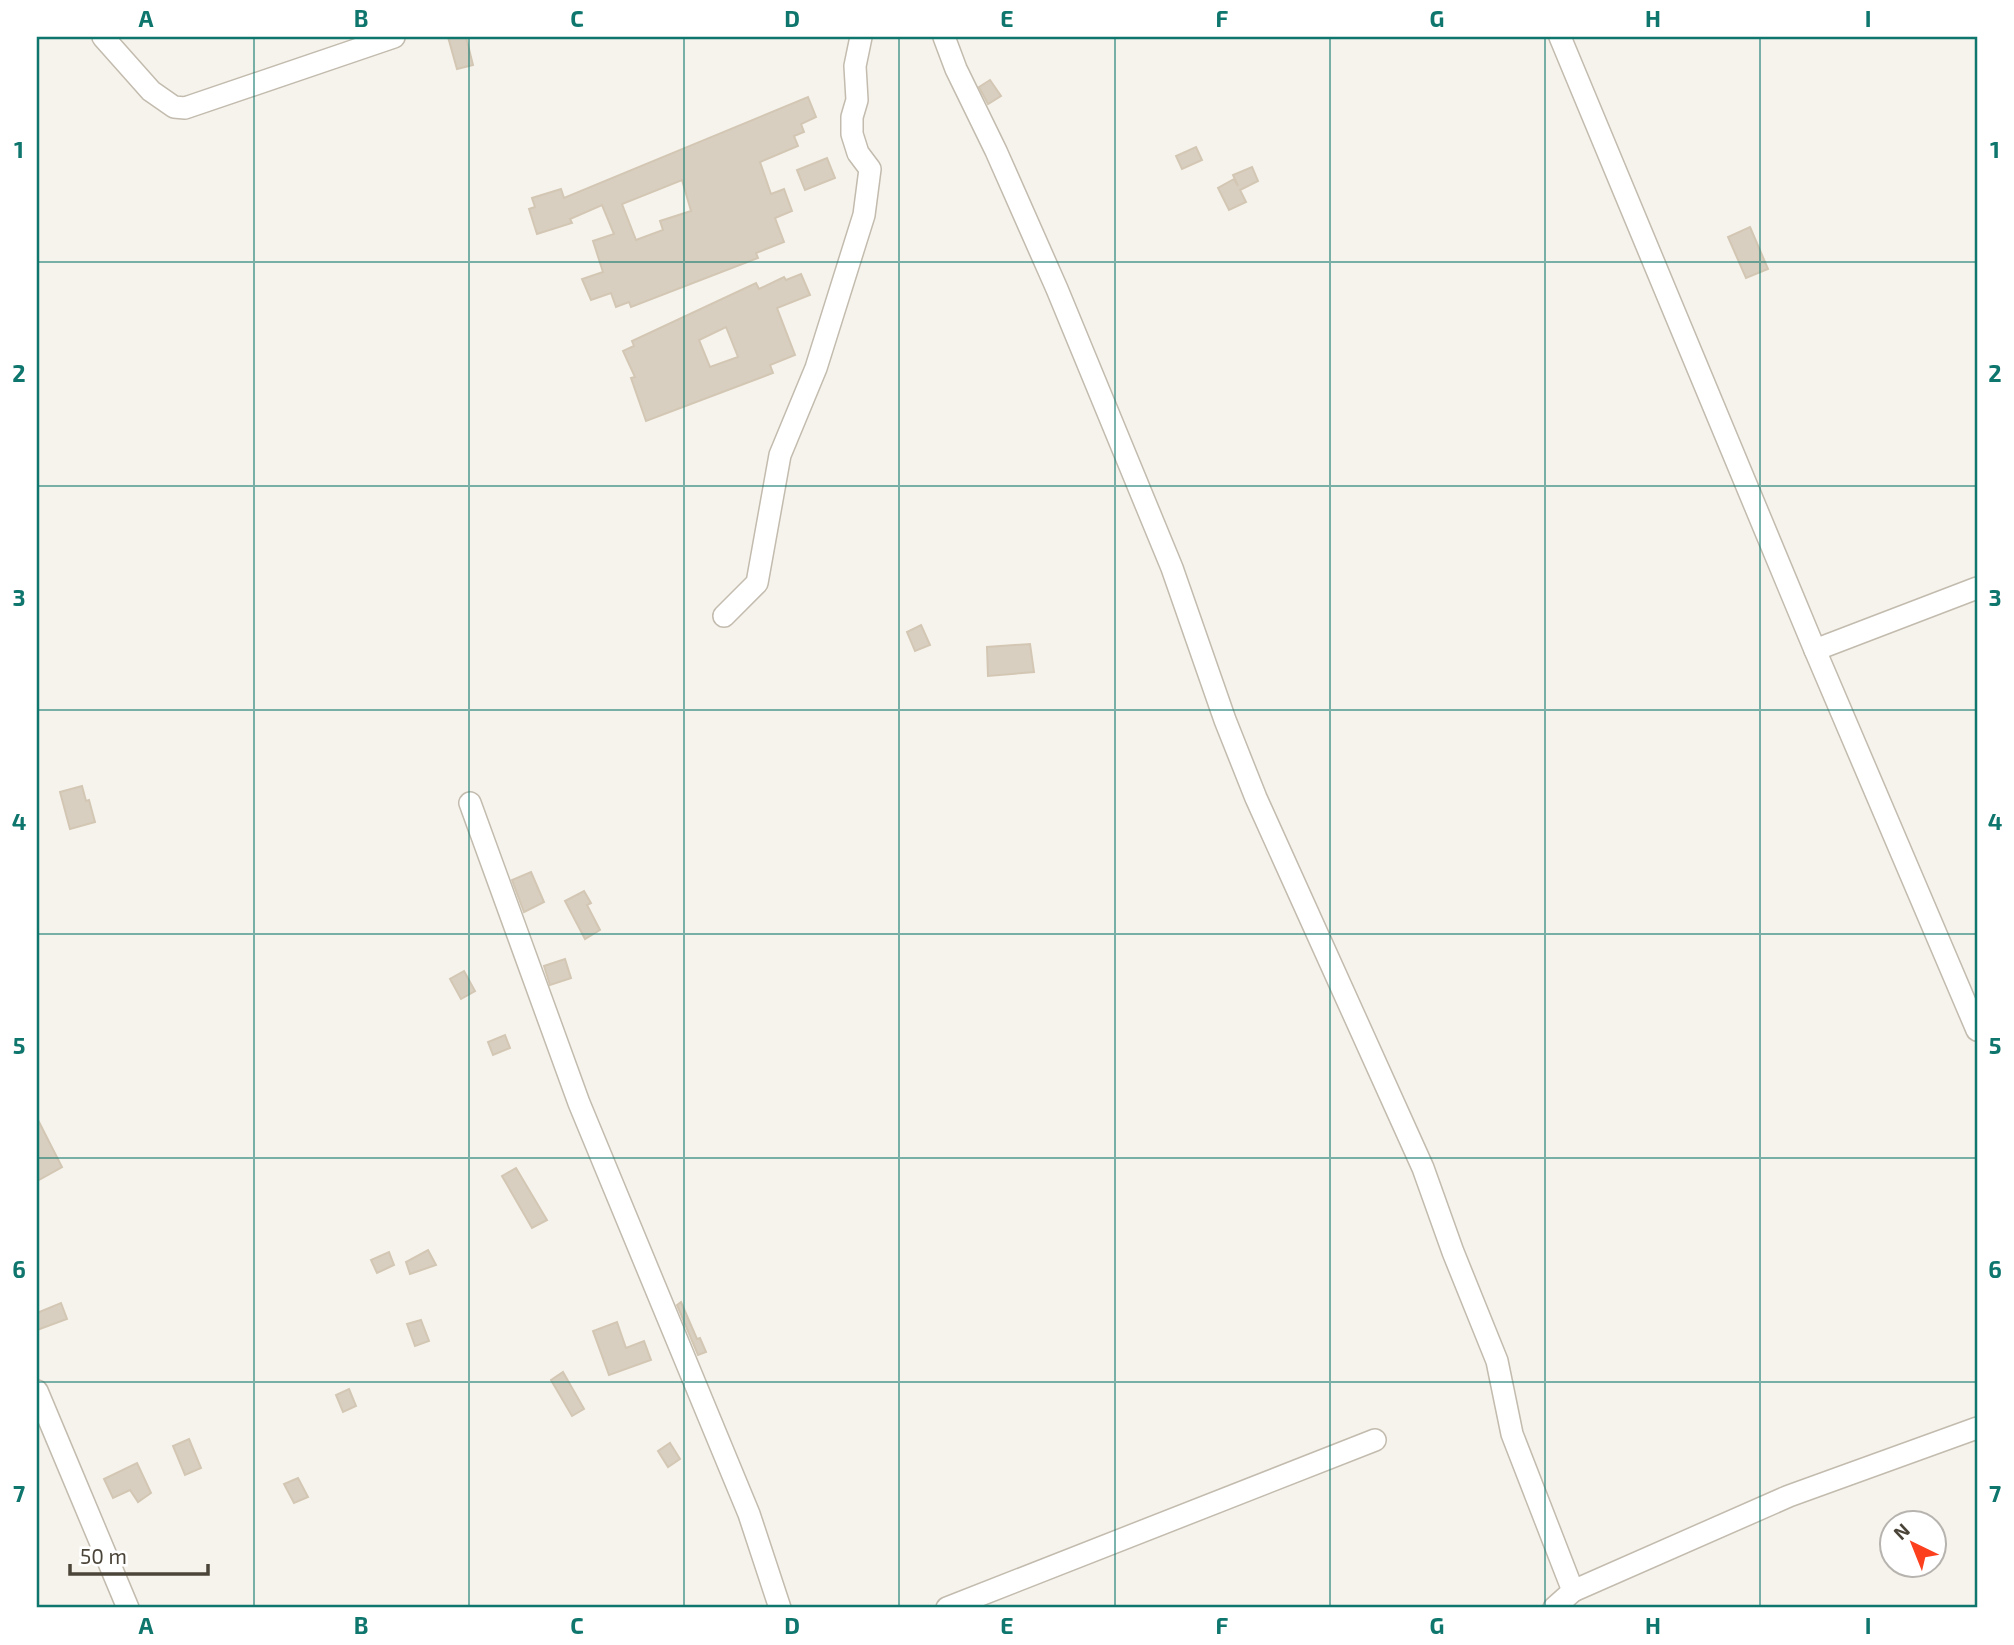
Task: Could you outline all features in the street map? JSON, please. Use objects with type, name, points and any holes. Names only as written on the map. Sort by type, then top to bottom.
[{"type":"street","points":[[103,37],[151,91],[174,107],[185,108],[394,37]]},
{"type":"street","points":[[724,616],[757,583],[780,455],[817,368],[864,215],[870,169],[858,153],[852,135],[852,117],[857,100],[855,66],[861,37]]},
{"type":"street","points":[[944,37],[956,69],[996,151],[1057,289],[1172,568],[1255,799],[1423,1168],[1497,1361],[1513,1434],[1573,1591]]},
{"type":"street","points":[[1560,37],[1815,650],[1977,1030]]},
{"type":"street","points":[[1815,650],[1977,588]]},
{"type":"street","points":[[470,803],[579,1103],[749,1514],[780,1608]]},
{"type":"street","points":[[37,1391],[128,1608]]},
{"type":"street","points":[[1553,1608],[1573,1591],[1789,1496],[1977,1428]]},
{"type":"street","points":[[947,1608],[1375,1440]]},
{"type":"building","points":[[448,37],[466,37],[473,65],[457,69]]},
{"type":"building","points":[[990,80],[1001,96],[988,104],[979,87]]},
{"type":"building","points":[[808,97],[816,117],[801,124],[804,132],[794,136],[798,146],[760,162],[771,194],[784,189],[792,211],[775,218],[784,242],[756,253],[758,258],[631,307],[629,302],[616,307],[611,293],[591,300],[582,279],[603,272],[593,241],[614,234],[602,205],[570,219],[572,223],[537,234],[529,209],[535,207],[532,198],[561,189],[564,198]],"holes":[[[682,180],[691,211],[660,221],[663,230],[636,240],[622,204]]]},
{"type":"building","points":[[1196,147],[1202,160],[1182,169],[1176,156]]},
{"type":"building","points":[[827,158],[835,178],[805,190],[797,170]]},
{"type":"building","points":[[1252,167],[1258,181],[1240,190],[1246,202],[1229,210],[1218,188],[1234,179],[1238,186],[1233,175]]},
{"type":"building","points":[[1750,227],[1768,269],[1746,278],[1728,237]]},
{"type":"building","points":[[801,274],[810,295],[777,308],[795,355],[770,365],[773,373],[646,421],[631,378],[635,377],[623,351],[634,346],[632,341],[756,283],[759,289],[784,277],[786,280]],"holes":[[[726,327],[738,357],[710,367],[699,340]]]},
{"type":"building","points":[[921,625],[930,645],[915,651],[907,632]]},
{"type":"building","points":[[1030,644],[1034,672],[988,676],[987,647]]},
{"type":"building","points":[[82,786],[95,822],[70,829],[60,792]]},
{"type":"building","points":[[531,872],[544,902],[524,912],[512,880]]},
{"type":"building","points":[[584,891],[591,903],[587,905],[600,930],[585,939],[565,901]]},
{"type":"building","points":[[565,959],[571,978],[550,985],[544,966]]},
{"type":"building","points":[[464,971],[475,991],[461,999],[450,979]]},
{"type":"building","points":[[505,1035],[510,1048],[493,1055],[488,1042]]},
{"type":"building","points":[[37,1118],[62,1167],[37,1181]]},
{"type":"building","points":[[516,1168],[547,1220],[532,1228],[502,1176]]},
{"type":"building","points":[[428,1250],[436,1265],[410,1274],[406,1262]]},
{"type":"building","points":[[389,1252],[394,1265],[377,1273],[371,1260]]},
{"type":"building","points":[[681,1302],[697,1339],[700,1338],[706,1352],[698,1355],[677,1305]]},
{"type":"building","points":[[61,1303],[67,1319],[37,1330],[37,1313]]},
{"type":"building","points":[[421,1320],[429,1341],[415,1346],[407,1324]]},
{"type":"building","points":[[617,1322],[626,1348],[644,1341],[651,1360],[609,1375],[593,1331]]},
{"type":"building","points":[[563,1372],[584,1409],[572,1416],[551,1380]]},
{"type":"building","points":[[349,1389],[356,1406],[343,1412],[336,1395]]},
{"type":"building","points":[[189,1439],[201,1468],[185,1475],[173,1446]]},
{"type":"building","points":[[670,1443],[680,1459],[668,1467],[658,1451]]},
{"type":"building","points":[[137,1463],[151,1493],[138,1502],[130,1490],[113,1498],[104,1479]]},
{"type":"building","points":[[298,1478],[308,1497],[294,1503],[284,1484]]}]
